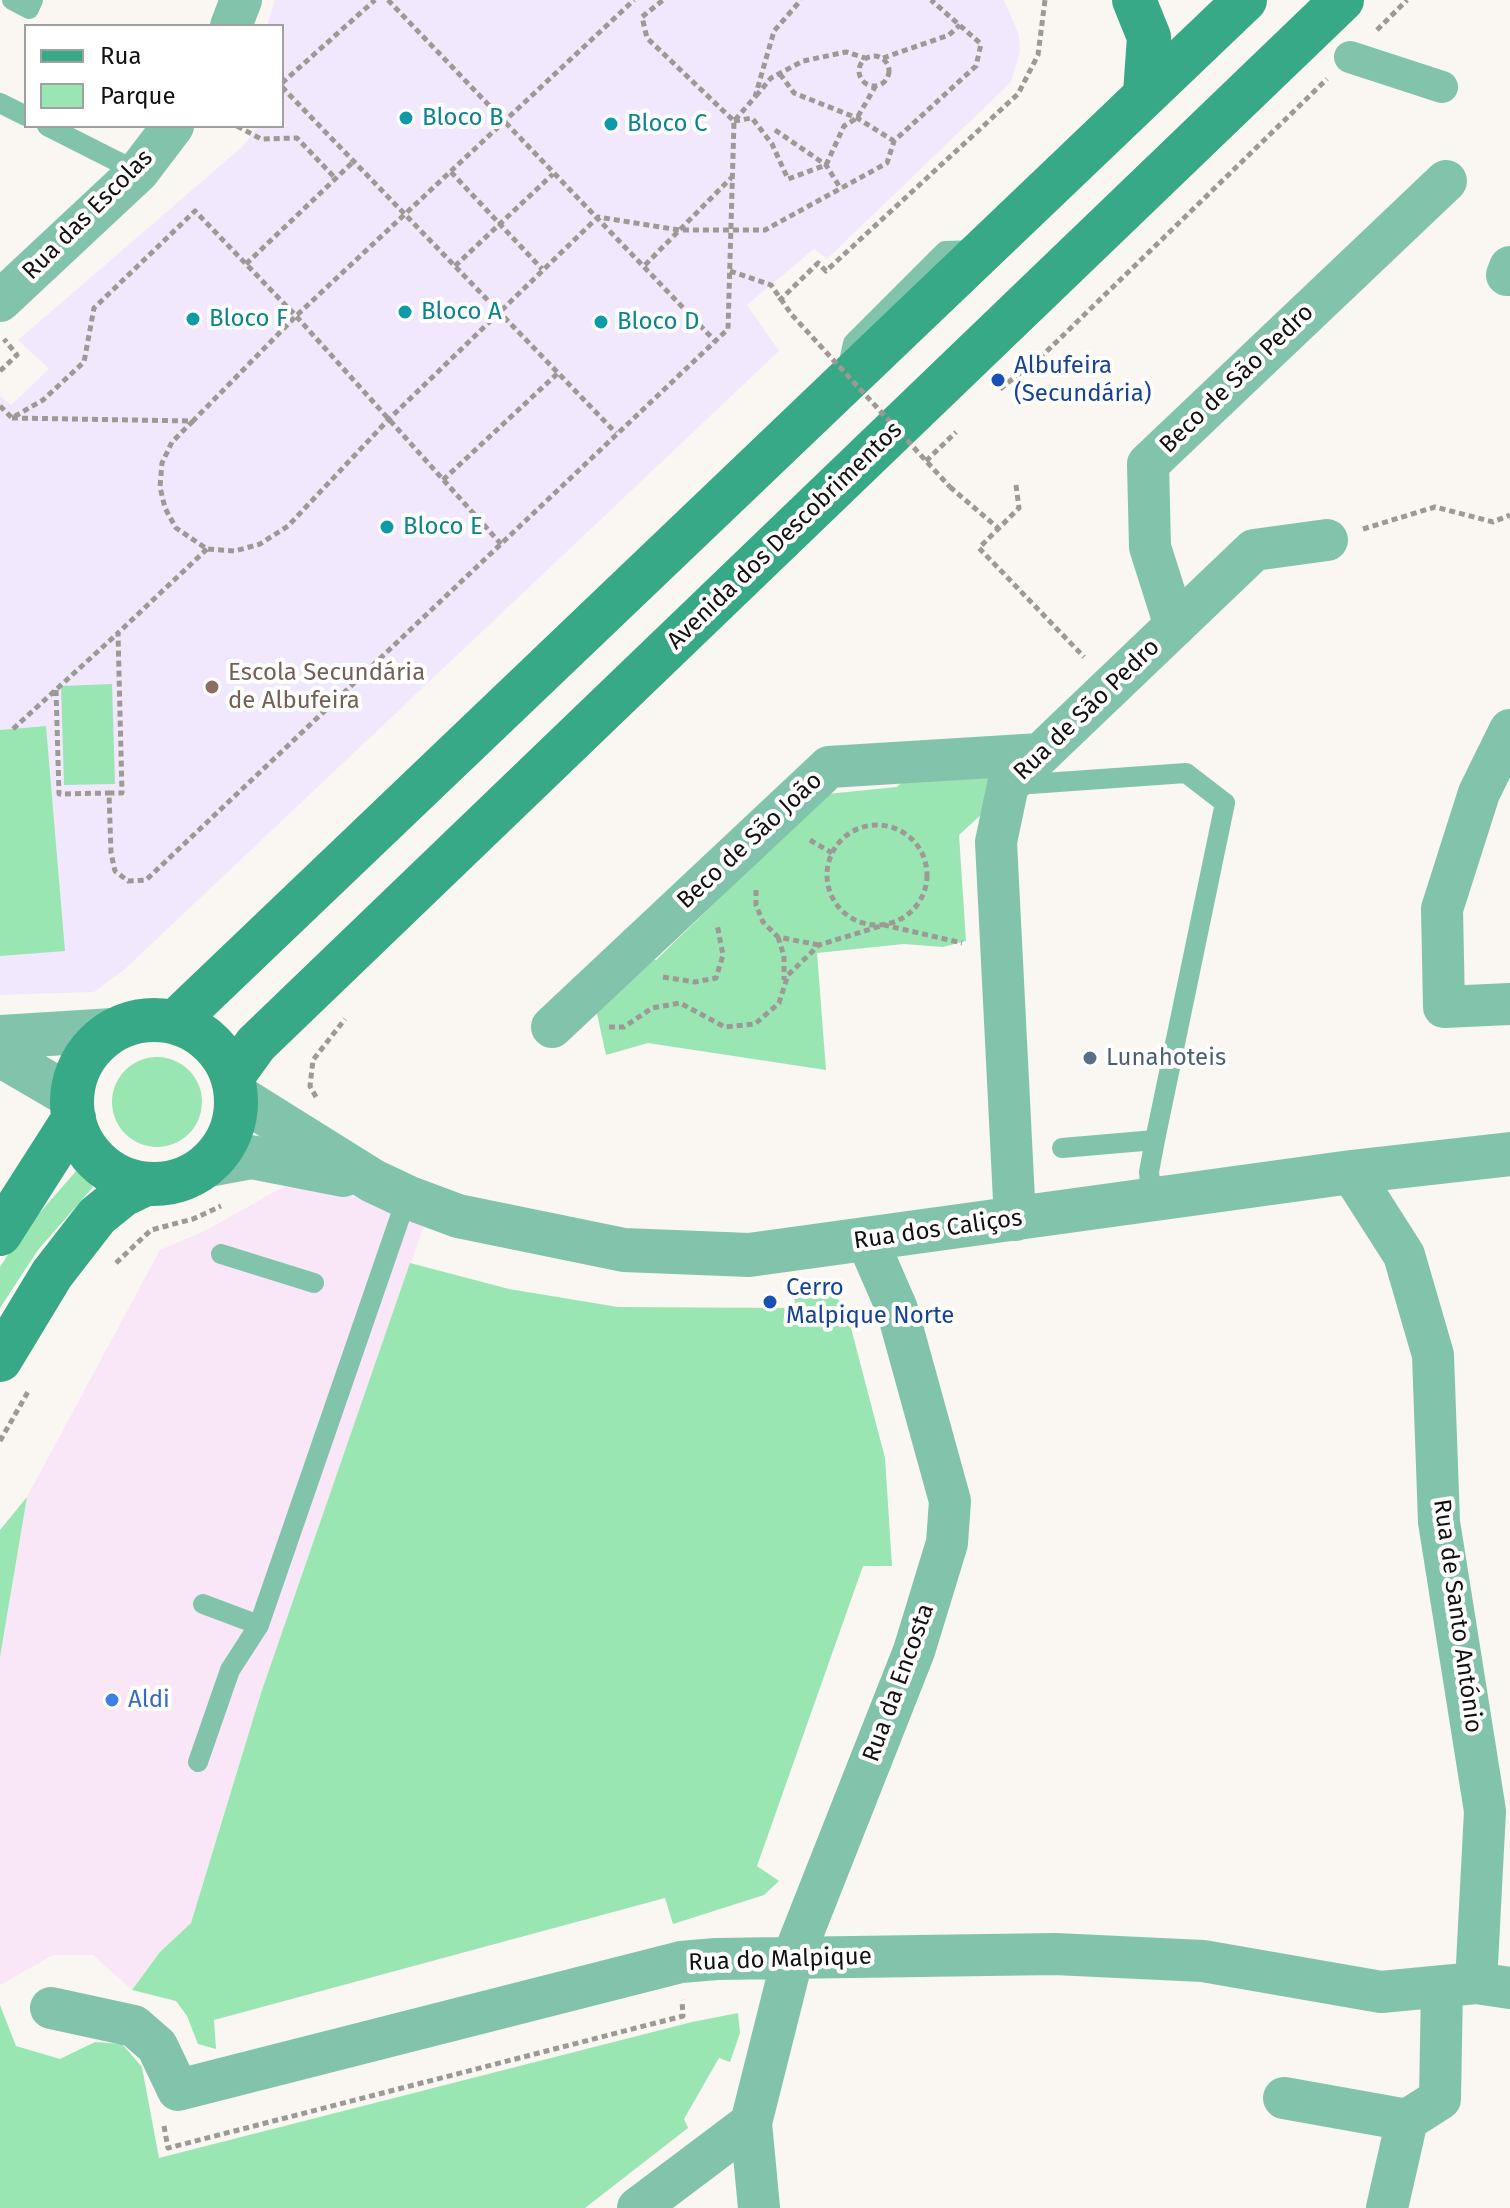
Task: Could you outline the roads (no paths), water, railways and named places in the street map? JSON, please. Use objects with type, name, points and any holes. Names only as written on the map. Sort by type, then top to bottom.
[{"type":"main road","points":[[1134,0],[1149,37],[1145,93]]},
{"type":"main road","points":[[175,1022],[1245,0]]},
{"type":"main road","name":"Avenida dos Descobrimentos","points":[[235,1086],[256,1044],[1342,0]]},
{"type":"main road","points":[[0,1234],[73,1108],[84,1059],[113,1030],[148,1019],[175,1022],[200,1033],[220,1051],[235,1086],[235,1122],[225,1146],[220,1181],[189,1177],[169,1184],[146,1184],[125,1180],[92,1156],[73,1108]]},
{"type":"main road","points":[[16,1373],[52,1274],[97,1216],[123,1195],[146,1184]]},
{"type":"street","points":[[232,24],[241,0]]},
{"type":"street","points":[[1350,57],[1442,87]]},
{"type":"street","name":"Rua das Escolas","points":[[0,301],[138,172],[171,128]]},
{"type":"street","name":"Beco de São Pedro","points":[[1175,626],[1150,547],[1148,464],[1446,181]]},
{"type":"street","name":"Rua de São Pedro","points":[[1015,1220],[996,842],[1008,785],[1254,550],[1327,540]]},
{"type":"street","points":[[1510,730],[1479,793],[1442,909],[1444,1007],[1510,1004]]},
{"type":"street","name":"Beco de São João","points":[[552,1027],[829,767],[1040,754]]},
{"type":"street","points":[[0,1037],[113,1030]]},
{"type":"street","points":[[0,1055],[73,1108]]},
{"type":"street","name":"Rua dos Caliços","points":[[235,1086],[390,1189]]},
{"type":"street","name":"Rua dos Caliços","points":[[220,1181],[251,1157],[390,1189],[458,1216],[624,1250],[749,1255],[1351,1172],[1510,1154]]},
{"type":"street","name":"Rua de Santo António","points":[[1351,1172],[1404,1255],[1433,1355],[1439,1522],[1485,1811],[1476,1986],[1440,2099],[1407,2120]]},
{"type":"street","name":"Rua da Encosta","points":[[759,2208],[751,2123],[792,1960],[914,1651],[947,1543],[950,1501],[897,1309],[867,1240]]},
{"type":"street","name":"Rua do Malpique","points":[[51,2008],[134,2026],[157,2046],[178,2090],[681,1962],[716,1959],[1055,1954],[1203,1961],[1381,1992],[1476,1986]]},
{"type":"street","points":[[1284,2098],[1407,2120],[1387,2208]]},
{"type":"street","points":[[638,2208],[751,2123]]},
{"type":"lane","points":[[12,0],[29,9],[33,0]]},
{"type":"lane","points":[[0,103],[24,115]]},
{"type":"lane","points":[[51,128],[138,172]]},
{"type":"lane","points":[[1008,785],[1186,773],[1225,803],[1149,1172],[1152,1201]]},
{"type":"lane","points":[[1062,1148],[1155,1140]]},
{"type":"lane","points":[[198,1762],[230,1670],[259,1625],[390,1189]]},
{"type":"lane","points":[[221,1254],[314,1283]]},
{"type":"lane","points":[[203,1604],[259,1625]]},
{"type":"place","name":"Bloco B","points":[[406,118]]},
{"type":"place","name":"Bloco C","points":[[611,124]]},
{"type":"place","name":"Bloco A","points":[[405,312]]},
{"type":"place","name":"Bloco F","points":[[193,319]]},
{"type":"place","name":"Bloco D","points":[[601,322]]},
{"type":"place","name":"Albufeira (Secundária)","points":[[998,380]]},
{"type":"place","name":"Bloco E","points":[[387,527]]},
{"type":"place","name":"Escola Secundária de Albufeira","points":[[212,687]]},
{"type":"place","name":"Lunahoteis","points":[[1090,1058]]},
{"type":"place","name":"Cerro Malpique Norte","points":[[770,1302]]},
{"type":"place","name":"Aldi","points":[[112,1700]]}]
